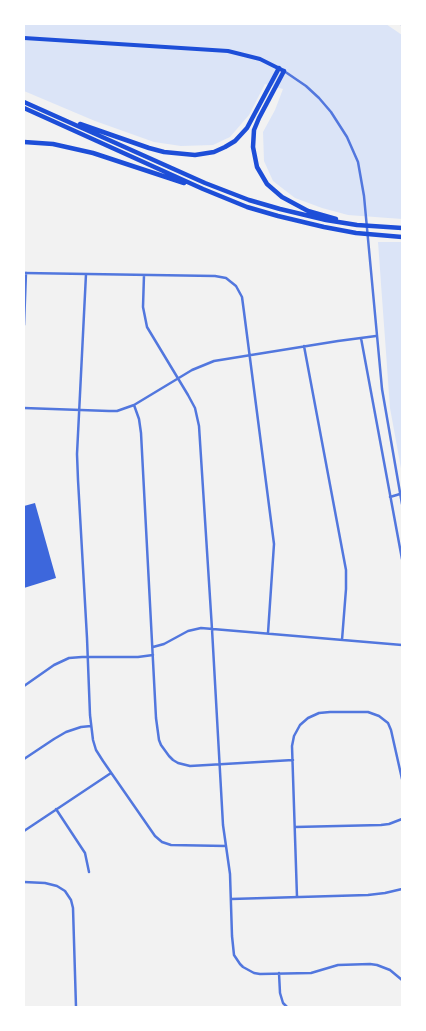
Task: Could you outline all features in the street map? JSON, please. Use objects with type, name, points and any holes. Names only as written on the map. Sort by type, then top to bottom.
[{"type":"highway","points":[[52,114],[157,150],[188,154],[207,153],[219,150],[230,144],[244,132],[282,69]]},
{"type":"highway","points":[[282,69],[254,130],[254,154],[260,174],[272,189],[282,198],[293,204],[315,213],[357,225]]},
{"type":"highway","points":[[24,102],[205,184],[235,195],[294,213],[326,220],[357,225],[402,228]]},
{"type":"highway","points":[[24,108],[218,195]]},
{"type":"highway","points":[[24,142],[53,144],[93,153],[218,195],[262,212],[309,224],[402,237]]},
{"type":"main road","points":[[24,38],[228,51],[252,57],[282,69]]},
{"type":"street","points":[[282,69],[299,80],[331,112],[342,128],[358,162],[362,179],[376,336],[386,414],[402,504]]},
{"type":"street","points":[[24,325],[25,273],[215,276],[226,278],[233,283],[242,297],[274,544],[268,633]]},
{"type":"street","points":[[86,274],[78,480],[91,726],[94,746],[150,831],[162,842],[179,846],[226,846]]},
{"type":"street","points":[[144,275],[145,320],[151,334],[192,401],[199,426],[223,825],[230,869],[233,948],[237,960],[243,967],[260,974],[311,973],[338,965],[370,964],[390,970],[402,980]]},
{"type":"street","points":[[24,408],[117,411],[134,405],[192,370],[210,362],[376,336]]},
{"type":"street","points":[[361,338],[402,559]]},
{"type":"street","points":[[304,346],[346,570],[342,640]]},
{"type":"street","points":[[134,405],[139,419],[159,740],[173,760],[184,765],[196,766],[292,760]]},
{"type":"street","points":[[390,497],[400,494]]},
{"type":"street","points":[[153,647],[164,644],[195,628],[402,645]]},
{"type":"street","points":[[24,686],[60,662],[75,657],[138,657],[153,655]]},
{"type":"street","points":[[297,897],[292,746],[294,736],[300,725],[308,718],[319,713],[368,712],[379,716],[390,726],[402,779]]},
{"type":"street","points":[[24,759],[66,732],[91,726]]},
{"type":"street","points":[[24,831],[111,773]]},
{"type":"street","points":[[56,809],[85,853],[88,872]]},
{"type":"street","points":[[295,827],[381,825],[402,819]]},
{"type":"street","points":[[24,882],[45,883],[57,886],[65,891],[71,900],[73,908],[76,1007]]},
{"type":"street","points":[[231,899],[368,895],[402,889]]},
{"type":"street","points":[[279,973],[280,993],[287,1007]]},
{"type":"shaded area","points":[[24,24],[386,24],[402,35],[402,219],[348,215],[322,208],[295,198],[273,181],[264,161],[263,132],[275,110],[283,89],[265,84],[249,115],[230,137],[213,145],[181,146],[154,142],[95,121],[24,91]]},
{"type":"shaded area","points":[[378,242],[402,242],[402,474],[390,408]]},
{"type":"building","points":[[35,503],[56,578],[24,588],[24,506]]},
{"type":"railway","points":[[398,24],[402,25]]}]
